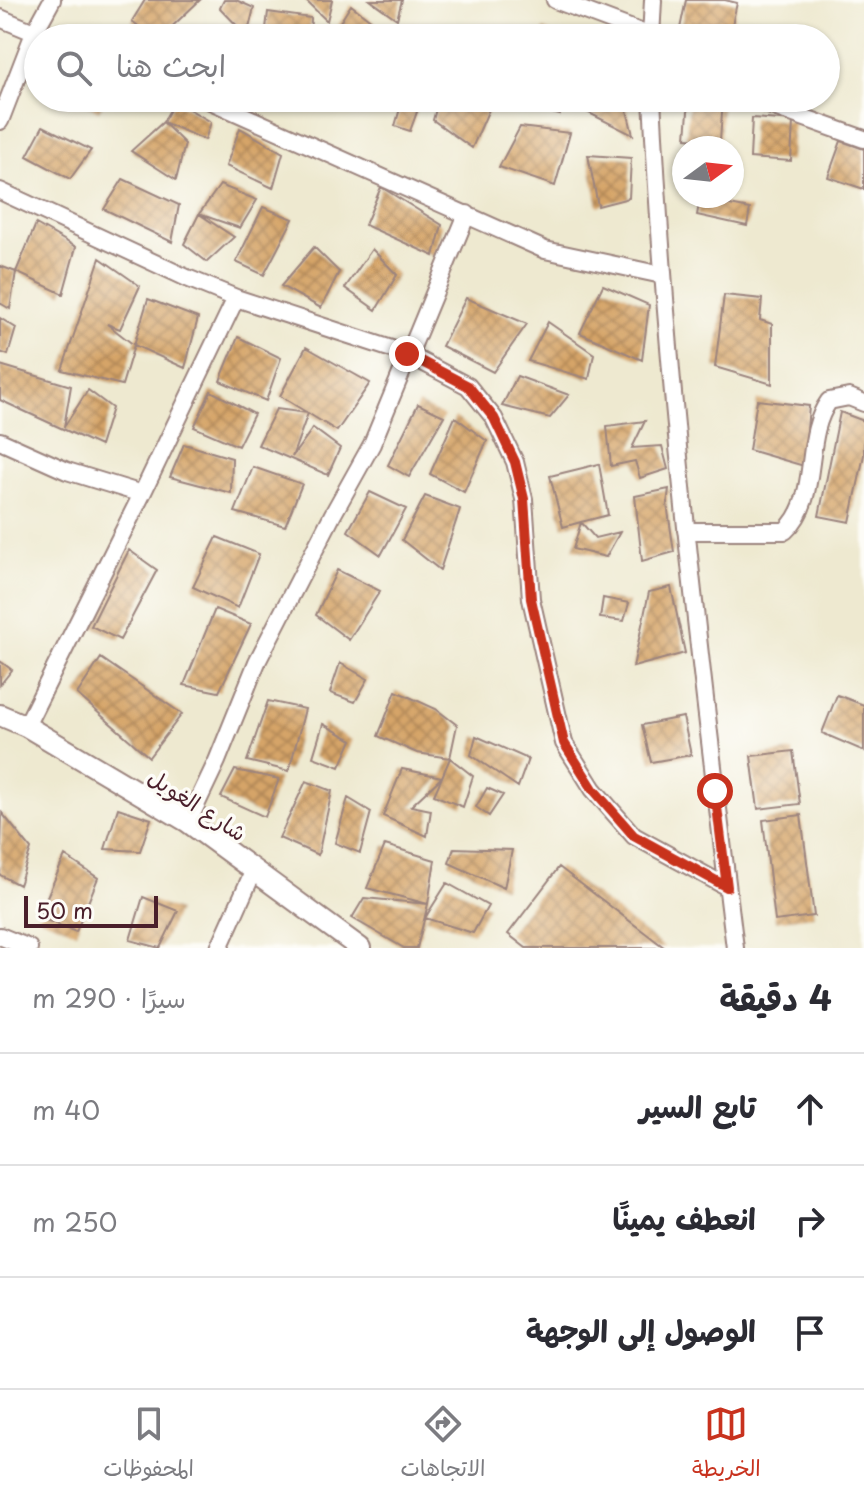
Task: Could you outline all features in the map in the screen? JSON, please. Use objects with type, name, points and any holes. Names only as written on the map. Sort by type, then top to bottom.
[{"type":"street","points":[[45,24],[52,0]]},
{"type":"street","points":[[555,0],[617,24]]},
{"type":"street","points":[[652,24],[653,0]]},
{"type":"street","points":[[0,18],[24,29]]},
{"type":"street","points":[[0,121],[24,71]]},
{"type":"street","points":[[236,112],[545,250],[662,275]]},
{"type":"street","points":[[653,112],[662,275],[686,531],[735,948]]},
{"type":"street","points":[[788,112],[864,139]]},
{"type":"street","points":[[0,191],[187,278],[236,298],[407,354],[468,386],[494,418],[515,462],[524,499],[531,599],[564,743],[593,789],[634,836],[727,887]]},
{"type":"street","points":[[188,822],[217,761],[257,662],[372,444],[467,214]]},
{"type":"street","points":[[26,726],[236,298]]},
{"type":"street","points":[[686,531],[785,531],[796,521],[806,493],[819,414],[829,401],[849,397],[864,403]]},
{"type":"street","points":[[0,441],[67,471],[142,494]]},
{"type":"street","name":"شارع الغويل","points":[[0,715],[26,726],[188,822],[360,948]]},
{"type":"street","points":[[219,948],[254,870]]},
{"type":"street","points":[[0,936],[29,948]]},
{"type":"building","points":[[145,0],[200,0],[175,24],[136,24],[132,21]]},
{"type":"building","points":[[224,0],[236,0],[254,8],[250,24],[235,24],[220,8]]},
{"type":"building","points":[[305,0],[332,0],[327,21]]},
{"type":"building","points":[[370,0],[402,0],[397,19]]},
{"type":"building","points":[[686,0],[737,3],[732,24],[681,24]]},
{"type":"building","points":[[351,5],[376,24],[339,24]]},
{"type":"building","points":[[268,12],[311,18],[311,24],[267,24]]},
{"type":"building","points":[[169,112],[194,112],[211,122],[205,140],[163,122]]},
{"type":"building","points":[[399,112],[417,112],[410,131],[395,126]]},
{"type":"building","points":[[435,112],[488,112],[472,148],[433,120]]},
{"type":"building","points":[[587,112],[627,112],[633,135]]},
{"type":"building","points":[[688,112],[722,112],[720,136],[686,136]]},
{"type":"building","points":[[752,118],[793,121],[791,161],[750,158]]},
{"type":"building","points":[[163,122],[185,144],[176,180],[131,151]]},
{"type":"building","points":[[43,126],[91,150],[70,179],[27,156]]},
{"type":"building","points":[[520,127],[570,133],[555,186],[499,167]]},
{"type":"building","points":[[240,128],[283,153],[273,188],[226,166]]},
{"type":"building","points":[[841,141],[864,149],[864,189],[828,177]]},
{"type":"building","points":[[588,155],[631,158],[629,198],[598,206]]},
{"type":"building","points":[[123,179],[179,205],[172,242],[104,209]]},
{"type":"building","points":[[220,185],[257,200],[240,228],[199,214]]},
{"type":"building","points":[[381,187],[442,225],[434,256],[365,225]]},
{"type":"building","points":[[263,207],[293,219],[264,275],[236,262]]},
{"type":"building","points":[[698,208],[750,209],[747,226],[697,215]]},
{"type":"building","points":[[199,214],[234,237],[207,262],[184,244]]},
{"type":"building","points":[[36,224],[76,247],[63,294],[16,272]]},
{"type":"building","points":[[314,247],[339,272],[321,308],[281,286]]},
{"type":"building","points":[[372,249],[397,275],[376,310],[345,288]]},
{"type":"building","points":[[100,258],[140,286],[120,329],[107,324],[134,345],[122,385],[62,370]]},
{"type":"building","points":[[0,266],[16,272],[10,309],[0,303]]},
{"type":"building","points":[[603,285],[649,305],[642,360],[580,333]]},
{"type":"building","points":[[724,295],[762,299],[760,320],[772,324],[772,384],[715,367]]},
{"type":"building","points":[[466,298],[527,324],[493,372],[442,346]]},
{"type":"building","points":[[148,299],[198,318],[185,368],[134,345]]},
{"type":"building","points":[[0,318],[16,328],[8,355],[0,352]]},
{"type":"building","points":[[548,322],[594,354],[589,379],[528,361]]},
{"type":"building","points":[[238,337],[281,358],[266,401],[220,381]]},
{"type":"building","points":[[306,347],[370,383],[337,431],[280,396]]},
{"type":"building","points":[[0,365],[71,386],[64,427],[88,390],[112,408],[100,446],[0,400]]},
{"type":"building","points":[[517,376],[569,395],[550,418],[502,406]]},
{"type":"building","points":[[211,391],[254,414],[238,446],[194,427]]},
{"type":"building","points":[[757,400],[809,406],[804,466],[749,450]]},
{"type":"building","points":[[418,404],[444,416],[409,477],[388,465]]},
{"type":"building","points":[[276,409],[308,413],[292,457],[313,428],[340,448],[328,475],[258,445]]},
{"type":"building","points":[[840,412],[864,421],[864,455],[850,522],[819,516]]},
{"type":"building","points":[[455,417],[487,441],[464,492],[430,474]]},
{"type":"building","points":[[645,421],[632,448],[662,446],[668,469],[640,478],[635,461],[611,466],[607,426]]},
{"type":"building","points":[[184,444],[232,458],[231,493],[170,477]]},
{"type":"building","points":[[599,464],[608,515],[563,527],[550,476]]},
{"type":"building","points":[[253,467],[302,484],[285,526],[235,512]]},
{"type":"building","points":[[669,489],[667,504],[674,552],[642,561],[635,496]]},
{"type":"building","points":[[370,492],[406,509],[381,555],[348,531]]},
{"type":"building","points":[[425,496],[460,509],[440,570],[402,540]]},
{"type":"building","points":[[581,522],[595,538],[620,532],[606,557],[573,549]]},
{"type":"building","points":[[217,537],[259,554],[238,608],[193,587]]},
{"type":"building","points":[[129,550],[157,570],[120,640],[91,626]]},
{"type":"building","points":[[337,570],[380,591],[349,640],[316,615]]},
{"type":"building","points":[[671,587],[685,653],[633,667],[649,592]]},
{"type":"building","points":[[603,598],[629,603],[624,621],[600,618]]},
{"type":"building","points":[[215,609],[251,624],[219,692],[184,685]]},
{"type":"building","points":[[101,658],[182,714],[149,757],[77,694]]},
{"type":"building","points":[[0,661],[12,670],[0,685]]},
{"type":"building","points":[[340,663],[368,679],[355,702],[330,693]]},
{"type":"building","points":[[396,691],[436,709],[457,725],[450,758],[417,753],[378,736]]},
{"type":"building","points":[[837,695],[864,705],[864,751],[822,733]]},
{"type":"building","points":[[268,701],[305,709],[289,771],[247,761]]},
{"type":"building","points":[[683,717],[691,755],[651,762],[642,725]]},
{"type":"building","points":[[323,724],[352,740],[340,767],[313,757]]},
{"type":"building","points":[[476,736],[528,759],[518,787],[471,755]]},
{"type":"building","points":[[793,751],[800,804],[758,809],[751,756]]},
{"type":"building","points":[[450,758],[473,776],[463,807],[434,795]]},
{"type":"building","points":[[402,769],[442,777],[411,806],[431,810],[427,836],[383,816]]},
{"type":"building","points":[[235,770],[279,779],[265,817],[221,797]]},
{"type":"building","points":[[306,781],[332,791],[318,855],[279,838]]},
{"type":"building","points":[[487,788],[503,795],[489,816],[476,807]]},
{"type":"building","points":[[348,798],[371,812],[360,853],[335,843]]},
{"type":"building","points":[[118,808],[151,819],[140,851],[105,849]]},
{"type":"building","points":[[2,813],[31,849],[19,885],[0,875]]},
{"type":"building","points":[[801,815],[814,916],[775,921],[763,820]]},
{"type":"building","points":[[385,845],[435,860],[428,904],[367,888]]},
{"type":"building","points":[[454,848],[512,850],[504,888],[449,863]]},
{"type":"building","points":[[65,856],[98,878],[76,932],[38,917]]},
{"type":"building","points":[[559,867],[665,948],[526,948],[508,934]]},
{"type":"building","points":[[447,883],[488,906],[473,933],[425,918]]},
{"type":"building","points":[[143,897],[178,911],[160,948],[130,940]]},
{"type":"building","points":[[364,898],[428,904],[417,948],[404,948],[352,918]]},
{"type":"route","points":[[407,354],[468,386],[494,418],[515,462],[524,499],[531,599],[564,743],[593,789],[634,836],[727,887],[715,791]]}]
